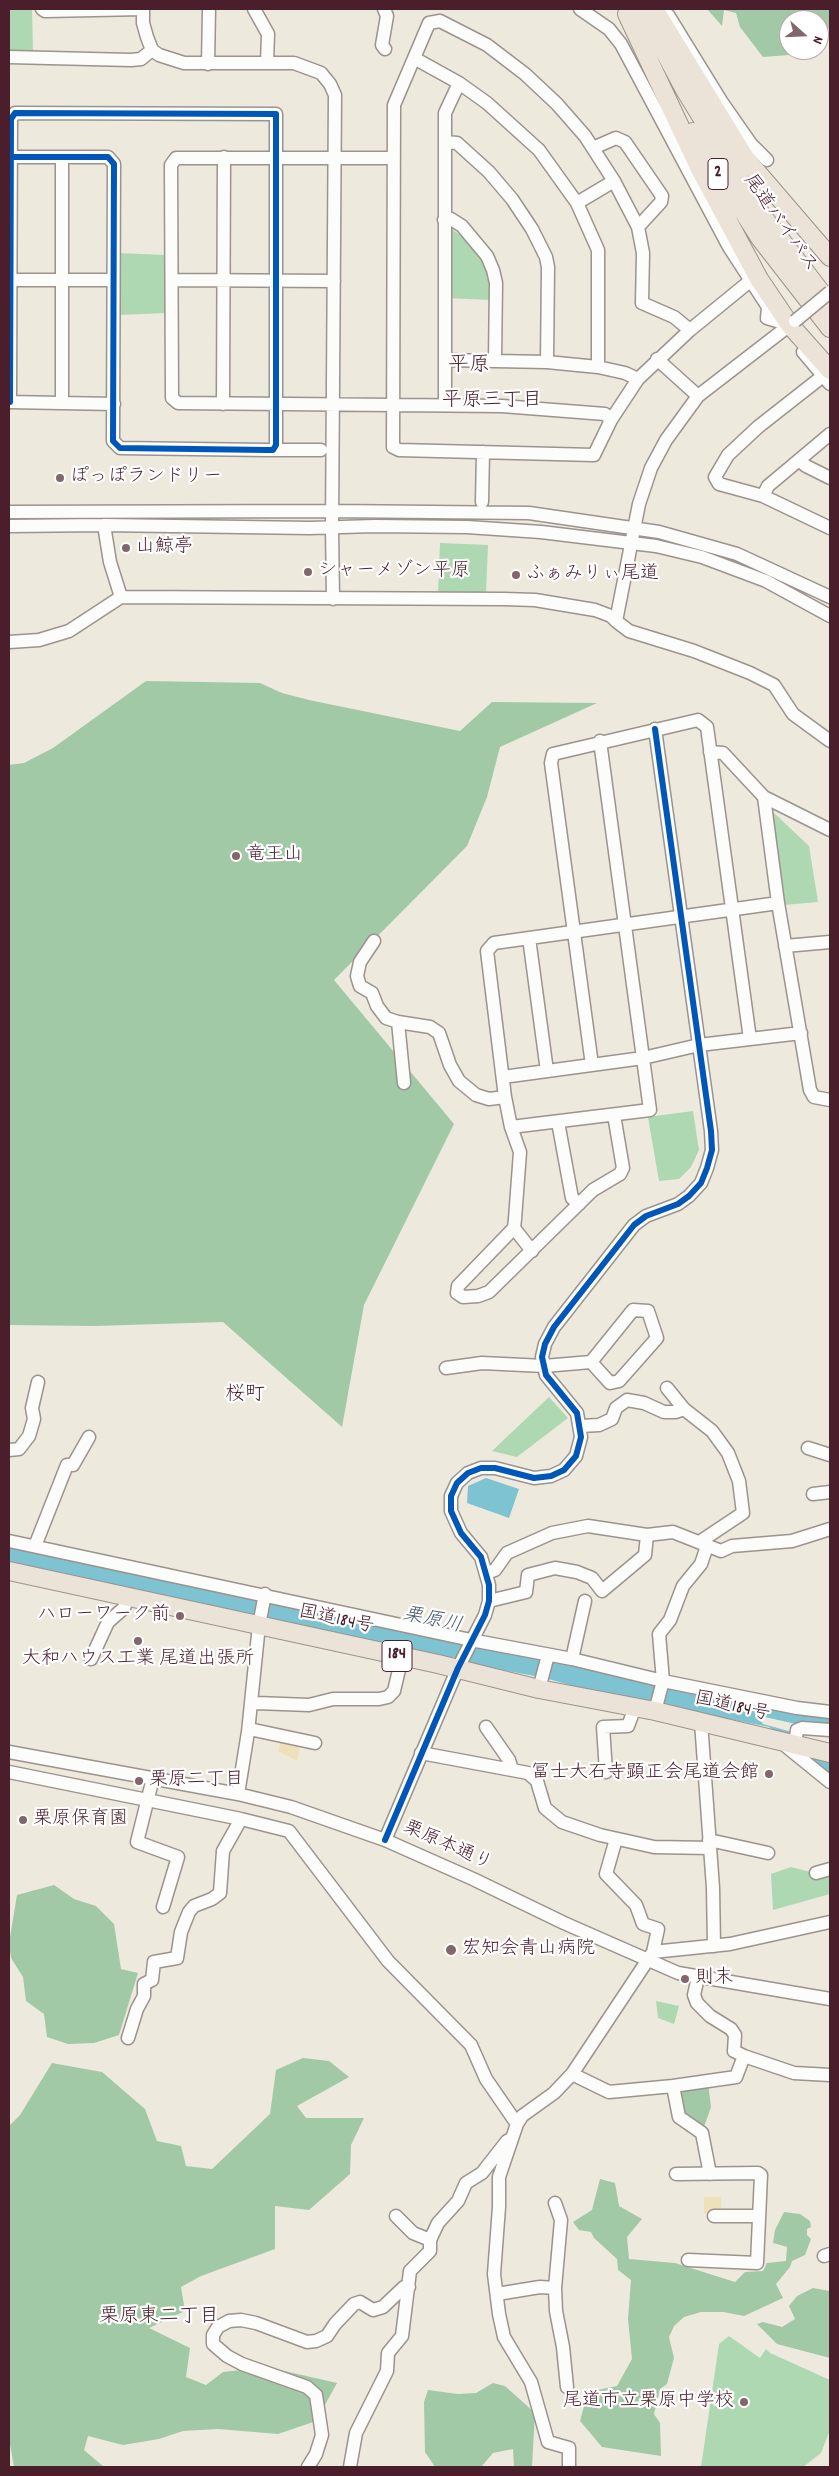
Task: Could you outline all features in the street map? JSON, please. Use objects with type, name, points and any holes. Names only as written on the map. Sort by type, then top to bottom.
[{"type":"highway","points":[[653,9],[745,158],[830,257]]},
{"type":"highway","points":[[631,11],[698,167],[759,279],[793,323],[828,377]]},
{"type":"highway","name":"尾道バイパス","points":[[631,11],[685,90],[761,214],[830,304]]},
{"type":"highway","name":"尾道バイパス","points":[[631,11],[675,104],[722,180],[760,238],[830,328]]},
{"type":"highway","name":"国道184号","points":[[9,1571],[128,1597],[259,1622],[402,1656],[460,1665],[635,1708],[656,1709],[701,1722],[789,1741],[830,1753]]},
{"type":"street","points":[[42,9],[45,11],[143,9],[143,23],[152,50],[170,60],[184,63],[208,64],[294,63],[321,73],[335,94],[333,599]]},
{"type":"street","points":[[208,64],[209,9]]},
{"type":"street","points":[[254,9],[268,34],[267,63]]},
{"type":"street","points":[[384,9],[387,16],[382,44],[385,50]]},
{"type":"street","points":[[580,9],[609,29],[621,44],[728,247],[768,307],[767,318],[793,323]]},
{"type":"street","points":[[664,9],[750,144],[767,160]]},
{"type":"street","points":[[690,330],[674,316],[642,303],[643,253],[638,227],[614,181],[593,148],[557,104],[524,74],[487,45],[440,20],[428,24],[394,105],[393,447],[399,450],[594,455],[610,420],[638,379],[690,330],[750,281]]},
{"type":"street","points":[[9,57],[131,60],[141,58],[152,50]]},
{"type":"street","points":[[414,58],[458,82],[487,103],[538,150],[577,203],[598,250],[598,367]]},
{"type":"street","points":[[445,404],[445,113],[458,82]]},
{"type":"street","points":[[114,404],[9,402],[11,119],[15,113],[276,114],[276,445],[273,450]]},
{"type":"street","points":[[593,148],[616,138],[625,142],[662,196],[661,202],[638,227]]},
{"type":"street","points":[[445,142],[457,143],[489,172],[512,199],[532,229],[546,257],[548,267],[548,362]]},
{"type":"street","points":[[12,157],[108,157],[114,164],[114,441],[120,448],[321,450]]},
{"type":"street","points":[[62,157],[62,402]]},
{"type":"street","points":[[223,404],[224,157]]},
{"type":"street","points":[[393,158],[176,158],[171,165],[172,398],[178,403],[445,404],[541,408],[605,414],[610,420]]},
{"type":"street","points":[[577,203],[614,181]]},
{"type":"street","points":[[444,220],[452,219],[462,226],[487,256],[494,270],[496,283],[495,360]]},
{"type":"street","points":[[10,280],[113,280]]},
{"type":"street","points":[[172,280],[334,281]]},
{"type":"street","points":[[616,621],[630,542],[651,468],[666,440],[698,396],[830,292]]},
{"type":"street","points":[[658,359],[698,396]]},
{"type":"street","points":[[445,360],[548,362],[625,372],[638,379]]},
{"type":"street","points":[[828,377],[758,427],[728,455],[715,477],[719,484],[763,496],[830,528]]},
{"type":"street","points":[[763,496],[768,486],[830,434]]},
{"type":"street","points":[[482,502],[483,452]]},
{"type":"street","points":[[798,460],[830,478]]},
{"type":"street","points":[[44,511],[44,525]]},
{"type":"street","points":[[9,512],[333,511],[529,514],[634,528],[737,554],[830,597]]},
{"type":"street","points":[[104,525],[110,562],[121,597]]},
{"type":"street","points":[[9,526],[467,527],[540,532],[630,542],[702,557],[766,581],[830,616]]},
{"type":"street","points":[[9,642],[38,640],[70,631],[121,597],[535,600],[595,610],[611,616],[629,631],[694,651],[750,673],[774,685],[793,714],[830,741]]},
{"type":"street","points":[[592,1065],[551,763],[552,754],[600,741],[698,720],[707,727],[750,1039]]},
{"type":"street","points":[[385,1840],[470,1642],[485,1615],[489,1601],[486,1573],[481,1557],[461,1533],[451,1511],[451,1496],[457,1483],[468,1473],[481,1468],[495,1468],[534,1478],[551,1476],[564,1470],[576,1456],[581,1437],[577,1413],[546,1375],[542,1357],[545,1344],[554,1327],[634,1226],[646,1216],[678,1204],[689,1196],[700,1183],[708,1168],[712,1150],[655,729]]},
{"type":"street","points":[[511,1127],[650,1110],[600,741]]},
{"type":"street","points":[[710,752],[723,753],[764,797],[830,830]]},
{"type":"street","points":[[764,797],[778,903],[810,1090],[814,1097],[830,1100]]},
{"type":"street","points":[[614,1115],[622,1168],[620,1174],[593,1190],[489,1292],[478,1296],[463,1297],[457,1292],[458,1286],[514,1228],[520,1152],[511,1127],[505,1097],[487,951],[494,944],[529,938],[778,903]]},
{"type":"street","points":[[529,938],[547,1071]]},
{"type":"street","points":[[374,941],[360,962],[357,976],[360,986],[372,992],[377,1006],[386,1018],[430,1028],[439,1033],[450,1065],[459,1081],[476,1095],[489,1099],[505,1097]]},
{"type":"street","points":[[785,946],[830,942]]},
{"type":"street","points":[[398,1022],[404,1083]]},
{"type":"street","points":[[503,1077],[643,1058],[699,1045],[801,1032]]},
{"type":"street","points":[[558,1122],[572,1198],[579,1204]]},
{"type":"street","points":[[514,1228],[532,1251]]},
{"type":"street","points":[[446,1368],[482,1363],[544,1366],[591,1362],[633,1310],[648,1311],[657,1338],[619,1381],[610,1383],[591,1362]]},
{"type":"street","points":[[9,1450],[19,1449],[29,1436],[34,1419],[32,1408],[38,1382]]},
{"type":"street","points":[[656,1709],[662,1683],[659,1634],[670,1620],[683,1586],[701,1564],[704,1544],[743,1513],[739,1481],[728,1453],[712,1431],[684,1409],[667,1388]]},
{"type":"street","points":[[580,1426],[599,1424],[612,1419],[616,1408],[628,1400],[644,1403],[664,1412],[676,1412],[684,1409]]},
{"type":"street","points":[[35,1546],[66,1465],[73,1464],[89,1437]]},
{"type":"street","points":[[808,1448],[830,1455]]},
{"type":"street","points":[[813,1494],[830,1492]]},
{"type":"street","points":[[486,1573],[495,1570],[507,1553],[552,1533],[588,1526],[646,1535],[673,1532],[721,1551],[732,1546],[792,1540],[830,1529]]},
{"type":"street","points":[[489,1601],[526,1592],[528,1575],[555,1568],[577,1572],[592,1578],[602,1591],[645,1555],[646,1535]]},
{"type":"street","points":[[9,1541],[470,1642],[547,1658],[572,1659],[662,1683],[797,1708],[830,1712]]},
{"type":"street","points":[[91,1659],[108,1622],[124,1608],[128,1597]]},
{"type":"street","points":[[238,1794],[249,1729],[259,1622],[264,1597]]},
{"type":"street","points":[[572,1659],[585,1601]]},
{"type":"street","points":[[251,1705],[256,1703],[309,1704],[332,1699],[379,1699],[388,1696],[394,1691],[402,1656]]},
{"type":"street","points":[[540,1685],[547,1658]]},
{"type":"street","points":[[606,1772],[603,1727],[628,1726],[635,1708]]},
{"type":"street","points":[[701,1722],[714,1946]]},
{"type":"street","points":[[486,1727],[510,1760],[512,1770]]},
{"type":"street","points":[[830,1730],[802,1728],[789,1741],[830,1782]]},
{"type":"street","points":[[249,1729],[315,1743]]},
{"type":"street","name":"栗原本通り","points":[[9,1752],[238,1794],[291,1807],[385,1840],[650,1956],[678,1973],[830,1999]]},
{"type":"street","points":[[421,1753],[533,1775],[537,1781],[545,1808],[562,1822],[616,1839],[654,1847],[709,1844],[768,1853]]},
{"type":"street","points":[[9,1772],[148,1802],[241,1819],[289,1831],[388,1961],[471,2044],[486,2079],[517,2124]]},
{"type":"street","points":[[153,1778],[137,1842],[178,1857],[162,1907]]},
{"type":"street","points":[[284,1829],[291,1807]]},
{"type":"street","points":[[128,2038],[137,2009],[144,1996],[144,1984],[152,1980],[154,1962],[176,1958],[180,1932],[189,1912],[194,1906],[212,1899],[220,1893],[223,1851],[241,1819]]},
{"type":"street","points":[[569,2467],[569,2448],[548,2442],[531,2382],[504,2337],[494,2274],[500,2207],[499,2177],[514,2138],[517,2124],[522,2116],[554,2093],[572,2074],[650,1956],[658,1929],[643,1924],[636,1905],[606,1874],[616,1839]]},
{"type":"street","points":[[816,1873],[830,1869]]},
{"type":"street","points":[[650,1956],[714,1946],[830,1922]]},
{"type":"street","points":[[698,1976],[694,1995],[697,2003],[710,2016],[731,2029],[735,2035],[734,2051],[794,2073],[830,2075]]},
{"type":"street","points":[[572,2074],[609,2092],[673,2086],[736,2077],[744,2056]]},
{"type":"street","points":[[673,2086],[679,2117],[702,2133],[710,2174]]},
{"type":"street","points":[[350,2467],[356,2433],[387,2371],[388,2353],[402,2336],[410,2272],[430,2251],[430,2240],[438,2223],[458,2201],[466,2183],[482,2173],[507,2141],[514,2138]]},
{"type":"street","points":[[482,2173],[499,2177]]},
{"type":"street","points":[[676,2174],[758,2173],[761,2175],[758,2258],[756,2262],[688,2260]]},
{"type":"street","points":[[555,2203],[561,2220],[555,2288],[556,2311],[563,2346],[567,2387]]},
{"type":"street","points":[[396,2216],[413,2233],[430,2240]]},
{"type":"street","points":[[714,2216],[759,2216]]},
{"type":"street","points":[[308,2467],[316,2454],[322,2435],[316,2395],[307,2388],[242,2364],[227,2356],[213,2344],[212,2335],[218,2327],[229,2321],[241,2320],[256,2323],[307,2342],[316,2341],[327,2336],[354,2304],[360,2302],[373,2310],[383,2307],[404,2287],[408,2287]]},
{"type":"street","points":[[496,2294],[540,2287],[555,2288]]},
{"type":"green space","points":[[9,9],[32,9],[33,51],[9,51]]},
{"type":"green space","points":[[707,9],[830,9],[830,29],[829,10],[779,10],[779,56],[763,57],[740,27],[736,13],[724,10],[722,26]]},
{"type":"green space","points":[[446,225],[467,240],[487,265],[490,300],[447,298]]},
{"type":"green space","points":[[117,253],[166,255],[167,313],[118,315]]},
{"type":"green space","points":[[440,543],[488,545],[486,594],[438,595]]},
{"type":"green space","points":[[146,681],[260,683],[282,693],[309,700],[460,731],[492,702],[597,703],[500,747],[487,797],[467,846],[334,980],[454,1124],[364,1305],[342,1427],[223,1322],[94,1326],[9,1325],[9,765],[24,763],[53,748]]},
{"type":"green space","points":[[772,811],[809,846],[818,902],[784,905]]},
{"type":"green space","points":[[693,1111],[699,1150],[691,1167],[679,1179],[659,1181],[648,1117]]},
{"type":"green space","points":[[549,1397],[568,1418],[517,1457],[492,1451]]},
{"type":"green space","points":[[791,1867],[830,1877],[830,1894],[773,1910],[771,1874]]},
{"type":"green space","points":[[54,1885],[74,1899],[96,1906],[114,1924],[121,1969],[138,1973],[119,2035],[94,2043],[68,2044],[47,2037],[44,2014],[26,2001],[23,1977],[11,1958],[9,1943],[17,1895]]},
{"type":"green space","points":[[656,2001],[679,2006],[674,2024],[658,2018]]},
{"type":"green space","points":[[303,2058],[329,2061],[349,2077],[297,2106],[306,2118],[364,2118],[351,2145],[350,2174],[309,2210],[275,2206],[275,2249],[201,2276],[181,2287],[185,2311],[149,2328],[190,2348],[186,2377],[206,2385],[223,2372],[267,2367],[337,2383],[316,2421],[278,2434],[218,2429],[183,2431],[159,2439],[123,2445],[88,2436],[84,2450],[104,2467],[14,2467],[9,2439],[9,2126],[20,2115],[52,2063],[102,2072],[145,2109],[157,2141],[181,2146],[186,2166],[212,2169],[270,2114],[276,2070]]},
{"type":"green space","points":[[708,2083],[711,2107],[704,2127],[692,2124],[687,2120],[677,2089]]},
{"type":"green space","points":[[600,2179],[615,2183],[619,2206],[642,2219],[627,2237],[629,2259],[675,2263],[735,2282],[745,2272],[763,2271],[767,2263],[786,2261],[787,2247],[773,2243],[775,2230],[784,2212],[800,2214],[810,2221],[811,2227],[807,2229],[807,2235],[811,2239],[805,2255],[792,2261],[790,2267],[776,2284],[783,2298],[744,2316],[723,2312],[701,2312],[684,2317],[674,2326],[669,2337],[674,2358],[667,2384],[660,2389],[654,2414],[660,2423],[661,2456],[602,2447],[580,2421],[588,2392],[617,2386],[632,2359],[628,2319],[631,2280],[618,2270],[617,2259],[594,2238],[591,2232],[579,2230],[573,2222],[592,2210]]},
{"type":"green space","points":[[813,2288],[830,2291],[830,2358],[777,2344],[757,2324],[763,2322],[782,2327],[795,2319],[789,2306],[797,2296]]},
{"type":"green space","points":[[729,2336],[760,2358],[766,2349],[770,2353],[830,2380],[830,2430],[821,2453],[803,2467],[701,2467],[719,2344]]},
{"type":"green space","points":[[493,2383],[505,2386],[535,2413],[532,2467],[514,2467],[513,2449],[493,2453],[481,2467],[435,2467],[425,2452],[424,2402],[428,2390],[458,2394],[476,2393]]},
{"type":"sand","points":[[281,1738],[301,1742],[297,1761],[278,1751]]},
{"type":"sand","points":[[704,2197],[721,2197],[721,2214],[704,2214]]},
{"type":"water","points":[[486,1478],[519,1489],[509,1518],[467,1503],[468,1486]]},
{"type":"water","points":[[9,1545],[830,1714],[830,1728],[805,1726],[765,1717],[760,1719],[763,1724],[792,1732],[790,1734],[830,1761],[830,1777],[769,1727],[594,1692],[545,1678],[476,1665],[452,1657],[446,1658],[9,1563]]},
{"type":"cycle path","points":[[10,402],[11,119],[15,113],[276,114],[276,445],[273,450],[120,448],[113,441],[114,164],[108,157],[12,157]]},
{"type":"cycle path","points":[[385,1840],[458,1668],[485,1615],[489,1601],[489,1585],[481,1557],[461,1533],[451,1511],[451,1496],[457,1483],[468,1473],[481,1468],[495,1468],[534,1478],[551,1476],[564,1470],[576,1456],[581,1437],[577,1413],[546,1375],[542,1357],[545,1344],[554,1327],[634,1225],[646,1216],[678,1204],[689,1196],[701,1183],[712,1150],[711,1131],[655,729]]},
{"type":"place","name":"ぽっぽランドリー","points":[[60,478]]},
{"type":"place","name":"山鯨亭","points":[[126,548]]},
{"type":"place","name":"シャーメゾン平原","points":[[308,572]]},
{"type":"place","name":"ふぁみりぃ尾道","points":[[516,575]]},
{"type":"place","name":"竜王山","points":[[236,856]]},
{"type":"place","name":"ハローワーク前","points":[[180,1616]]},
{"type":"place","name":"大和ハウス工業 尾道出張所","points":[[138,1641]]},
{"type":"place","name":"冨士大石寺顕正会尾道会館","points":[[769,1774]]},
{"type":"place","name":"栗原二丁目","points":[[139,1781]]},
{"type":"place","name":"栗原保育園","points":[[23,1820]]},
{"type":"place","name":"宏知会青山病院","points":[[451,1950]]},
{"type":"place","name":"則末","points":[[685,1979]]},
{"type":"place","name":"尾道市立栗原中学校","points":[[744,2402]]},
{"type":"district","name":"平原","points":[[469,367]]},
{"type":"district","name":"平原三丁目","points":[[492,402]]},
{"type":"district","name":"桜町","points":[[245,1396]]},
{"type":"district","name":"栗原東二丁目","points":[[159,2318]]},
{"type":"water label","name":"栗原川","points":[[432,1622]]}]
